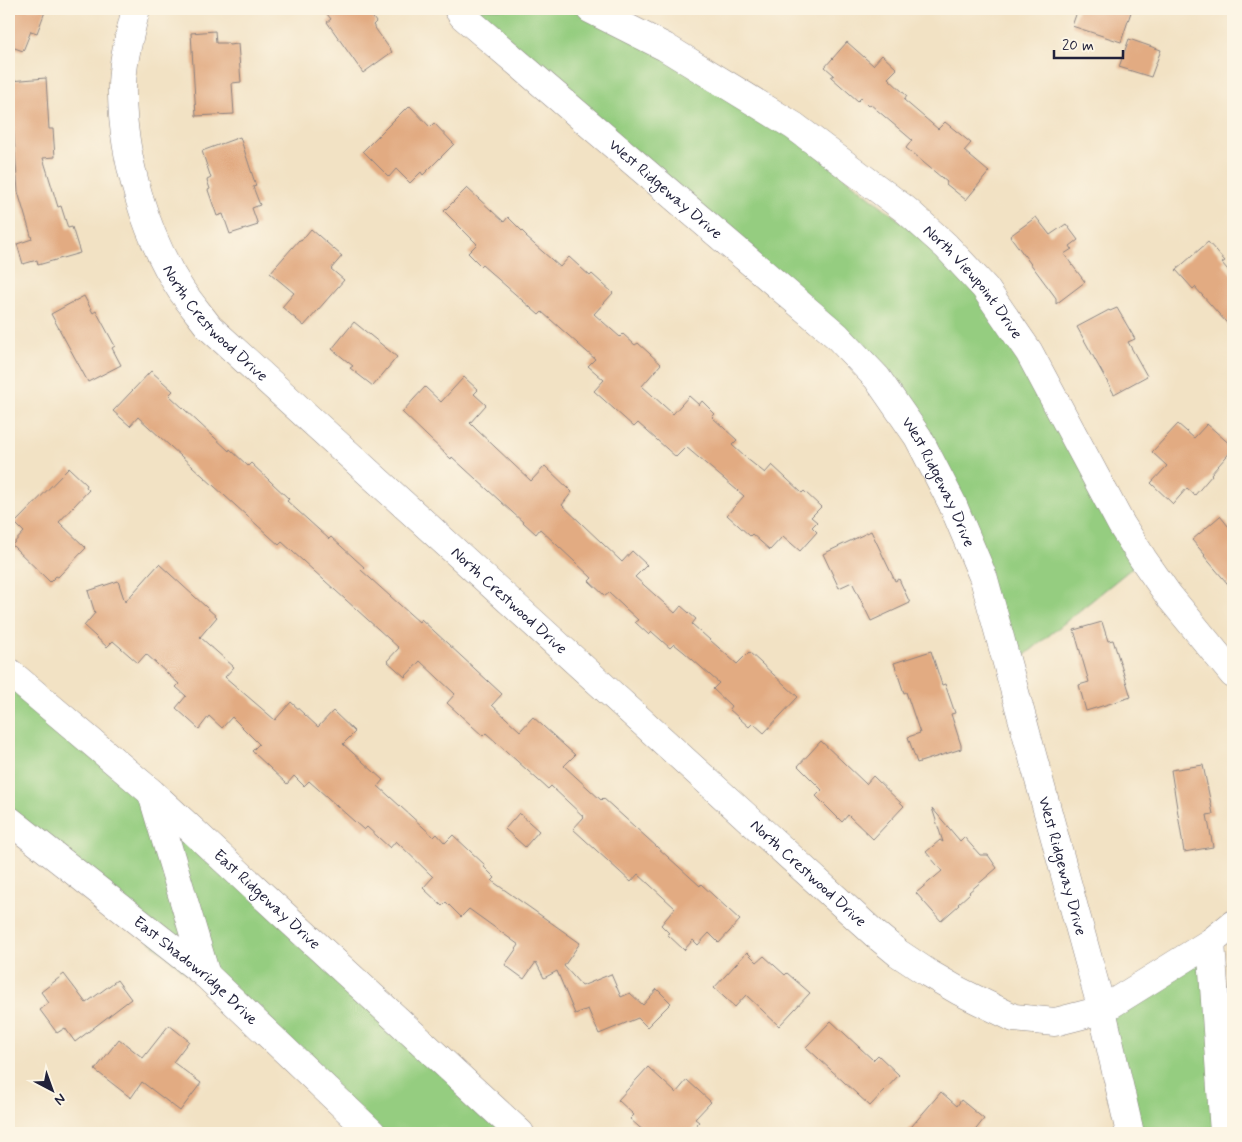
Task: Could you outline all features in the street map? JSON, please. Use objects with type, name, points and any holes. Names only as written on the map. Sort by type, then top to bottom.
[{"type":"street","name":"North Crestwood Drive","points":[[136,9],[124,59],[122,94],[125,135],[133,180],[163,258],[181,290],[209,327],[875,934],[898,952],[959,991],[1014,1018],[1055,1022],[1102,1010],[1211,942],[1233,924]]},
{"type":"street","name":"West Ridgeway Drive","points":[[458,9],[470,23],[837,336],[878,378],[918,437],[952,503],[984,579],[1102,1010],[1130,1133]]},
{"type":"street","name":"North Viewpoint Drive","points":[[590,9],[665,48],[794,126],[906,210],[946,246],[985,288],[1030,352],[1121,524],[1143,559],[1169,596],[1233,674]]},
{"type":"street","name":"East Ridgeway Drive","points":[[9,672],[152,793],[520,1133]]},
{"type":"street","points":[[152,793],[206,975]]},
{"type":"street","name":"East Shadowridge Drive","points":[[9,820],[206,975],[372,1133]]},
{"type":"street","points":[[1211,942],[1224,1133]]},
{"type":"green space","points":[[458,9],[590,9],[730,86],[985,288],[1143,559],[1009,668],[984,579],[877,378]]},
{"type":"green space","points":[[9,672],[520,1133],[372,1133],[9,820]]},
{"type":"green space","points":[[1211,942],[1224,1133],[1130,1133],[1102,1010]]},
{"type":"building","points":[[9,9],[46,9],[37,33],[31,31],[23,51],[9,46]]},
{"type":"building","points":[[323,9],[367,9],[376,22],[373,25],[392,52],[363,73],[327,22],[331,19]]},
{"type":"building","points":[[1078,9],[1132,9],[1121,42],[1072,26]]},
{"type":"building","points":[[215,31],[216,43],[238,44],[241,82],[232,83],[234,114],[196,116],[191,33]]},
{"type":"building","points":[[1129,39],[1161,50],[1151,77],[1119,67]]},
{"type":"building","points":[[847,42],[873,65],[882,55],[897,69],[888,78],[907,96],[904,100],[938,129],[945,122],[971,143],[964,151],[989,172],[966,200],[906,148],[912,140],[870,104],[869,106],[861,98],[858,101],[831,77],[834,75],[825,67]]},
{"type":"building","points":[[46,78],[49,129],[53,129],[55,157],[43,158],[58,207],[61,206],[68,228],[72,227],[80,253],[38,265],[37,260],[23,264],[17,244],[32,239],[18,192],[10,81]]},
{"type":"building","points":[[410,106],[430,127],[434,123],[454,144],[423,175],[421,172],[410,183],[396,169],[389,177],[363,151]]},
{"type":"building","points":[[240,137],[256,186],[253,187],[260,205],[252,208],[258,225],[230,234],[223,214],[217,216],[208,190],[210,189],[207,180],[211,178],[202,151]]},
{"type":"building","points":[[467,188],[504,222],[508,217],[526,237],[560,267],[569,257],[613,293],[594,314],[620,337],[623,334],[635,345],[638,343],[661,364],[642,386],[673,414],[689,396],[699,405],[702,401],[715,414],[712,417],[737,440],[732,445],[746,458],[765,473],[772,465],[802,493],[804,491],[821,507],[811,517],[817,522],[812,527],[817,532],[800,551],[783,536],[770,550],[752,534],[750,536],[727,515],[744,496],[686,447],[676,457],[638,423],[634,427],[594,391],[604,380],[588,366],[595,359],[542,312],[539,315],[468,253],[477,244],[444,211]]},
{"type":"building","points":[[1036,217],[1050,235],[1066,224],[1078,240],[1070,246],[1072,249],[1064,254],[1085,282],[1056,304],[1056,298],[1010,236]]},
{"type":"building","points":[[311,229],[342,256],[331,269],[344,280],[304,326],[282,307],[294,293],[270,273]]},
{"type":"building","points":[[1208,242],[1225,261],[1222,263],[1233,276],[1233,330],[1195,287],[1193,289],[1176,270]]},
{"type":"building","points":[[84,296],[93,313],[96,311],[115,346],[112,348],[121,365],[88,382],[51,314]]},
{"type":"building","points":[[1117,308],[1135,339],[1128,342],[1147,376],[1114,394],[1077,327],[1109,310]]},
{"type":"building","points":[[354,322],[397,357],[373,386],[350,368],[353,366],[332,349]]},
{"type":"building","points":[[151,371],[173,391],[169,395],[229,451],[230,449],[248,466],[251,463],[289,499],[287,501],[329,539],[331,537],[364,567],[361,570],[419,622],[421,619],[502,694],[492,705],[520,731],[533,717],[575,755],[564,766],[601,800],[603,798],[740,920],[719,943],[709,933],[698,945],[693,940],[684,950],[667,934],[669,933],[661,925],[675,908],[638,874],[631,882],[573,829],[584,817],[551,786],[548,789],[486,733],[483,736],[447,703],[455,694],[420,661],[405,677],[387,661],[399,648],[282,542],[279,545],[138,417],[130,426],[113,411]]},
{"type":"building","points":[[464,377],[478,390],[474,394],[486,405],[470,423],[477,430],[531,481],[545,466],[572,492],[562,505],[622,562],[632,551],[647,565],[635,577],[675,613],[681,606],[696,619],[692,624],[737,664],[749,652],[798,697],[764,733],[753,723],[749,727],[729,709],[731,706],[713,689],[719,683],[674,644],[670,648],[652,632],[649,635],[635,622],[638,620],[609,593],[605,596],[589,581],[592,578],[540,529],[536,534],[452,457],[451,459],[402,412],[425,387],[441,402]]},
{"type":"building","points":[[1178,424],[1194,438],[1207,424],[1233,449],[1195,495],[1187,488],[1173,504],[1151,483],[1167,466],[1152,452]]},
{"type":"building","points":[[69,468],[87,485],[86,487],[89,490],[59,522],[86,548],[58,577],[56,576],[50,582],[12,545],[24,532],[15,523]]},
{"type":"building","points":[[1220,516],[1233,532],[1233,590],[1192,540]]},
{"type":"building","points":[[871,531],[895,581],[899,579],[910,603],[871,621],[852,582],[839,588],[823,554]]},
{"type":"building","points":[[159,564],[217,617],[200,637],[234,667],[225,677],[275,720],[291,702],[318,727],[333,711],[355,732],[343,744],[383,780],[378,786],[434,837],[437,834],[445,843],[453,835],[485,865],[484,867],[495,878],[492,881],[580,943],[564,966],[582,986],[611,974],[621,997],[630,993],[643,1005],[657,989],[671,1003],[647,1027],[638,1018],[599,1034],[588,1009],[575,1014],[557,971],[544,978],[536,962],[524,979],[505,965],[519,945],[469,909],[461,917],[446,902],[442,906],[423,888],[433,877],[396,841],[390,848],[367,827],[364,830],[309,781],[304,786],[294,776],[287,784],[252,751],[259,744],[232,717],[222,728],[209,716],[199,729],[176,708],[186,696],[176,687],[179,684],[146,654],[138,663],[113,641],[107,647],[84,626],[95,613],[88,591],[118,581],[125,602]]},
{"type":"building","points":[[1102,622],[1108,641],[1113,640],[1131,697],[1086,711],[1079,685],[1089,682],[1074,630]]},
{"type":"building","points":[[931,651],[942,685],[945,684],[955,713],[951,714],[961,749],[917,763],[908,737],[920,733],[894,663]]},
{"type":"building","points":[[821,741],[866,784],[873,776],[904,806],[873,839],[848,815],[842,822],[816,796],[822,790],[798,766]]},
{"type":"building","points":[[1203,765],[1213,814],[1207,815],[1213,847],[1184,852],[1171,770]]},
{"type":"building","points":[[932,808],[960,841],[964,837],[980,855],[988,855],[997,868],[969,892],[959,905],[941,921],[916,893],[942,871],[926,852],[940,840],[943,842]]},
{"type":"building","points":[[519,813],[539,831],[525,847],[505,829]]},
{"type":"building","points":[[747,952],[757,962],[764,956],[785,975],[787,973],[810,993],[779,1026],[746,995],[735,1007],[714,988]]},
{"type":"building","points":[[64,974],[86,1003],[117,980],[131,999],[75,1042],[65,1028],[57,1033],[40,1010],[49,1003],[41,992]]},
{"type":"building","points":[[831,1021],[873,1060],[878,1055],[899,1075],[870,1106],[806,1047]]},
{"type":"building","points":[[169,1025],[189,1041],[173,1062],[201,1083],[180,1111],[142,1082],[131,1098],[95,1070],[119,1039],[143,1058]]},
{"type":"building","points":[[648,1067],[676,1093],[687,1080],[711,1102],[695,1119],[699,1122],[689,1133],[646,1133],[630,1119],[634,1115],[618,1100]]},
{"type":"building","points":[[941,1092],[957,1106],[961,1100],[984,1119],[973,1133],[906,1133]]}]
